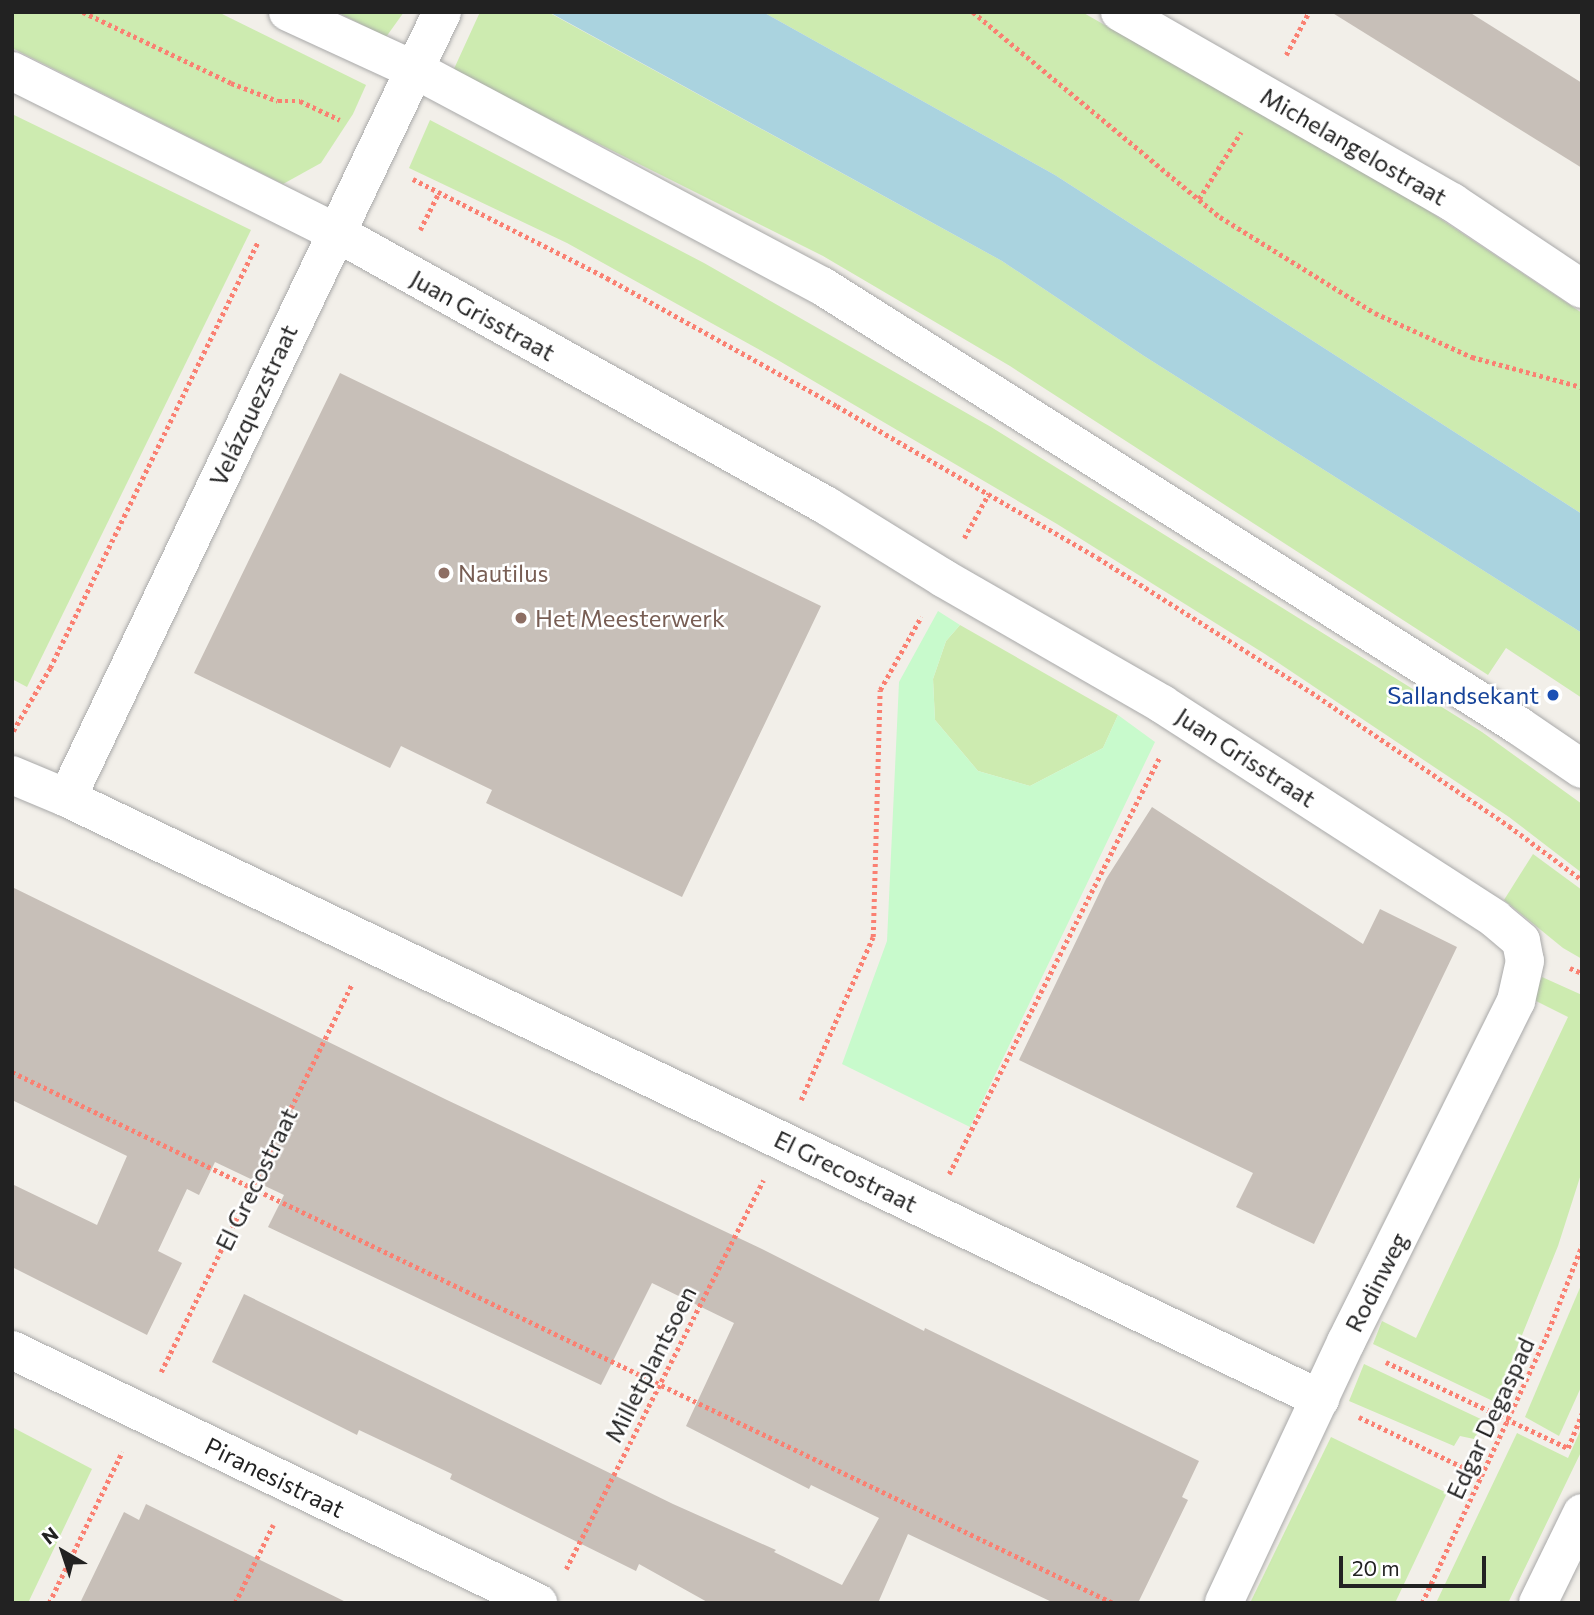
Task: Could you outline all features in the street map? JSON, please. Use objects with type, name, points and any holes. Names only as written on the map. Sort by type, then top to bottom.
[{"type":"street","points":[[288,12],[414,71],[822,286],[1484,704],[1582,769]]},
{"type":"street","name":"Michelangelostraat","points":[[1121,12],[1452,202],[1582,289]]},
{"type":"street","name":"Velázquezstraat","points":[[67,798],[439,18]]},
{"type":"street","name":"Juan Grisstraat","points":[[12,71],[335,232],[827,506],[943,578],[1181,716],[1495,919],[1521,941],[1525,961]]},
{"type":"street","name":"El Grecostraat","points":[[12,775],[67,798],[1320,1399]]},
{"type":"street","name":"Rodinweg","points":[[1224,1603],[1346,1342],[1516,1001],[1525,961]]},
{"type":"street","name":"Piranesistraat","points":[[12,1350],[140,1413],[550,1591]]},
{"type":"street","points":[[1538,1603],[1582,1513]]},
{"type":"path","points":[[83,12],[231,83],[278,101],[300,101],[381,139]]},
{"type":"path","points":[[973,12],[1220,217],[1375,313],[1472,357],[1582,387]]},
{"type":"path","points":[[406,176],[631,291],[1098,558],[1317,696],[1509,826],[1582,880]]},
{"type":"path","points":[[417,236],[439,192]]},
{"type":"path","points":[[12,732],[50,668],[277,203]]},
{"type":"path","points":[[783,1141],[873,937],[880,690],[943,578]]},
{"type":"path","points":[[930,1212],[1181,716]]},
{"type":"path","name":"El Grecostraat","points":[[49,1603],[371,945]]},
{"type":"path","points":[[12,1072],[1113,1603]]},
{"type":"path","name":"Milletplantsoen","points":[[550,1591],[660,1384],[783,1141]]},
{"type":"path","name":"Edgar Degaspad","points":[[1422,1603],[1546,1337],[1582,1245]]},
{"type":"path","points":[[1346,1342],[1568,1448],[1582,1414]]},
{"type":"path","points":[[1320,1399],[1483,1477]]},
{"type":"path","points":[[234,1603],[258,1554]]},
{"type":"green space","points":[[12,12],[218,12],[366,85],[353,114],[321,163],[283,184],[12,48]]},
{"type":"green space","points":[[337,12],[404,12],[386,37]]},
{"type":"green space","points":[[480,12],[548,12],[1002,261],[1144,356],[1582,633],[1582,698],[1506,648],[1488,675],[1010,366],[823,256],[453,71]]},
{"type":"green space","points":[[763,12],[1082,12],[1421,206],[1582,313],[1582,514],[1055,175]]},
{"type":"green space","points":[[12,114],[251,230],[27,687],[12,679]]},
{"type":"green space","points":[[430,120],[704,263],[991,427],[1482,732],[1582,804],[1582,873],[1509,817],[1265,654],[1057,524],[776,359],[567,243],[409,168]]},
{"type":"green space","points":[[938,611],[960,625],[946,641],[933,679],[935,720],[978,771],[1030,786],[1103,748],[1118,715],[1155,742],[970,1127],[842,1064],[887,941],[899,682]]},
{"type":"green space","points":[[960,625],[1118,715],[1103,748],[1030,786],[978,771],[935,720],[933,679],[946,641]]},
{"type":"green space","points":[[1533,854],[1582,890],[1582,959],[1563,948],[1504,900]]},
{"type":"green space","points":[[1542,977],[1582,995],[1582,1171],[1558,1246],[1495,1402],[1373,1344],[1382,1321],[1416,1338],[1568,1017],[1532,999]]},
{"type":"green space","points":[[1582,1283],[1582,1385],[1559,1436],[1525,1417]]},
{"type":"green space","points":[[1364,1364],[1485,1421],[1474,1439],[1460,1436],[1454,1446],[1349,1401]]},
{"type":"green space","points":[[12,1427],[92,1469],[28,1603],[12,1603]]},
{"type":"green space","points":[[1582,1427],[1582,1450],[1508,1603],[1436,1603],[1517,1433],[1568,1458]]},
{"type":"green space","points":[[1331,1437],[1447,1493],[1395,1603],[1250,1603]]},
{"type":"water","points":[[549,12],[763,12],[1055,175],[1582,514],[1582,633],[1144,356],[1002,261]]},
{"type":"building","points":[[1331,12],[1469,12],[1582,83],[1582,168]]},
{"type":"building","points":[[340,373],[821,606],[682,897],[486,803],[492,790],[401,746],[390,768],[194,673]]},
{"type":"building","points":[[1152,807],[1363,944],[1380,909],[1457,947],[1314,1244],[1236,1207],[1253,1173],[1019,1060],[1106,879]]},
{"type":"building","points":[[12,887],[447,1100],[762,1249],[924,1331],[925,1328],[1199,1461],[1182,1497],[1188,1500],[1138,1603],[1054,1603],[908,1534],[878,1603],[709,1603],[639,1564],[636,1571],[450,1479],[452,1474],[359,1430],[357,1435],[212,1362],[244,1294],[673,1504],[776,1550],[774,1552],[842,1585],[879,1518],[811,1485],[809,1489],[686,1426],[734,1323],[652,1283],[601,1385],[268,1227],[284,1195],[215,1162],[199,1195],[187,1189],[158,1251],[182,1263],[147,1335],[12,1267],[12,1184],[97,1225],[127,1156],[12,1100]]},
{"type":"building","points":[[146,1504],[348,1603],[80,1603],[124,1512],[139,1520]]},
{"type":"place","name":"Nautilus","points":[[444,573]]},
{"type":"place","name":"Het Meesterwerk","points":[[521,618]]},
{"type":"place","name":"Sallandsekant","points":[[1553,695]]}]
